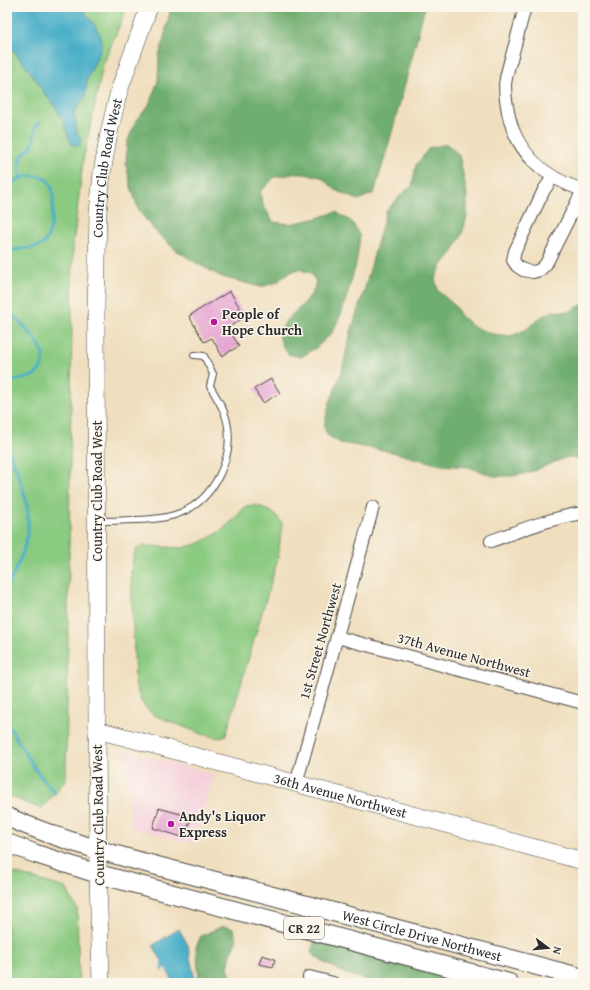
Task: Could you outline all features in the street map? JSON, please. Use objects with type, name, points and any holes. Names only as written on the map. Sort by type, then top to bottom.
[{"type":"main road","name":"Country Club Road West","points":[[101,983],[98,874],[97,730],[96,308],[98,212],[102,173],[118,98],[131,56],[149,7]]},
{"type":"main road","name":"36th Avenue Northwest","points":[[97,730],[583,861]]},
{"type":"main road","name":"CR 22","points":[[7,818],[98,850]]},
{"type":"main road","name":"CR 22","points":[[7,843],[98,874]]},
{"type":"main road","name":"West Circle Drive Northwest","points":[[98,850],[583,978]]},
{"type":"main road","name":"West Circle Drive Northwest","points":[[98,874],[510,983]]},
{"type":"street","points":[[525,7],[505,85],[506,104],[513,131],[523,150],[535,163],[553,177],[568,185],[583,190],[546,264],[540,270],[533,272],[523,270],[517,266],[513,260],[515,251],[544,190],[553,177]]},
{"type":"street","name":"1st Street Northwest","points":[[296,784],[373,507]]},
{"type":"street","points":[[491,541],[568,515],[583,513]]},
{"type":"street","name":"37th Avenue Northwest","points":[[337,636],[583,703]]},
{"type":"street","points":[[309,976],[333,983]]},
{"type":"lane","points":[[97,521],[146,519],[171,516],[181,513],[190,508],[206,494],[213,485],[223,466],[227,453],[229,440],[227,421],[210,386],[213,374],[204,356],[194,355]]},
{"type":"shaded area","points":[[126,751],[214,774],[195,840],[188,843],[131,827]]},
{"type":"green space","points":[[7,7],[127,7],[103,65],[83,161],[73,246],[66,780],[41,809],[7,795]]},
{"type":"green space","points":[[171,7],[425,7],[374,193],[358,200],[337,191],[321,177],[298,173],[275,177],[260,192],[262,203],[273,222],[290,224],[314,219],[336,212],[352,222],[360,236],[356,264],[342,312],[332,333],[317,347],[301,357],[288,354],[282,345],[279,336],[286,320],[302,306],[313,292],[316,282],[311,273],[298,269],[287,274],[277,282],[261,287],[222,277],[176,250],[156,232],[139,211],[131,187],[126,164],[127,143],[136,120],[148,107],[158,81],[159,56]]},
{"type":"green space","points":[[447,144],[459,155],[467,194],[467,216],[462,234],[452,253],[441,266],[435,279],[438,291],[454,305],[461,316],[472,326],[492,334],[511,336],[527,329],[541,317],[553,311],[569,312],[583,304],[583,459],[567,457],[528,473],[512,476],[493,476],[469,467],[441,465],[389,451],[340,443],[327,435],[324,426],[329,405],[342,371],[351,331],[365,288],[386,211],[412,186],[416,165],[429,148]]},
{"type":"green space","points":[[253,505],[262,507],[276,515],[282,523],[278,558],[226,735],[219,738],[202,734],[154,715],[146,708],[140,699],[135,683],[131,571],[134,554],[137,548],[146,546],[182,548],[200,543],[221,531],[246,506]]},
{"type":"green space","points":[[7,871],[66,888],[77,909],[79,983],[7,983]]},
{"type":"green space","points":[[223,926],[233,928],[237,939],[232,950],[228,968],[234,983],[200,983],[196,947],[201,936]]},
{"type":"green space","points":[[322,936],[495,983],[379,983],[346,974],[323,962],[312,954],[314,942]]},
{"type":"water","points":[[7,7],[81,7],[96,27],[101,37],[102,44],[88,77],[85,98],[80,103],[74,114],[76,132],[81,138],[80,145],[74,146],[71,143],[62,119],[54,105],[7,41]]},
{"type":"water","points":[[179,929],[188,945],[196,983],[174,983],[153,945]]},
{"type":"building","name":"People of Hope Church","points":[[230,291],[245,317],[228,328],[239,346],[222,356],[212,338],[204,342],[189,316]]},
{"type":"building","points":[[271,379],[280,393],[263,403],[254,389]]},
{"type":"building","name":"Andy's Liquor Express","points":[[159,808],[191,817],[185,838],[153,828]]},
{"type":"building","points":[[262,955],[275,959],[273,967],[259,964]]},
{"type":"waterway","points":[[20,178],[19,163],[21,157],[32,146],[35,127],[39,122]]},
{"type":"waterway","points":[[7,185],[28,176],[40,177],[47,180],[51,185],[53,198],[51,225],[49,233],[43,244],[31,248],[7,251]]},
{"type":"waterway","points":[[7,311],[22,324],[43,352],[43,363],[39,372],[24,379],[7,381]]},
{"type":"waterway","points":[[7,447],[22,486],[28,515],[27,535],[23,550],[7,587]]},
{"type":"waterway","points":[[7,723],[37,772],[55,793]]},
{"type":"waterway","points":[[162,970],[163,958]]},
{"type":"place","name":"People of Hope Church","points":[[214,322]]},
{"type":"place","name":"Andy's Liquor Express","points":[[171,824]]}]
